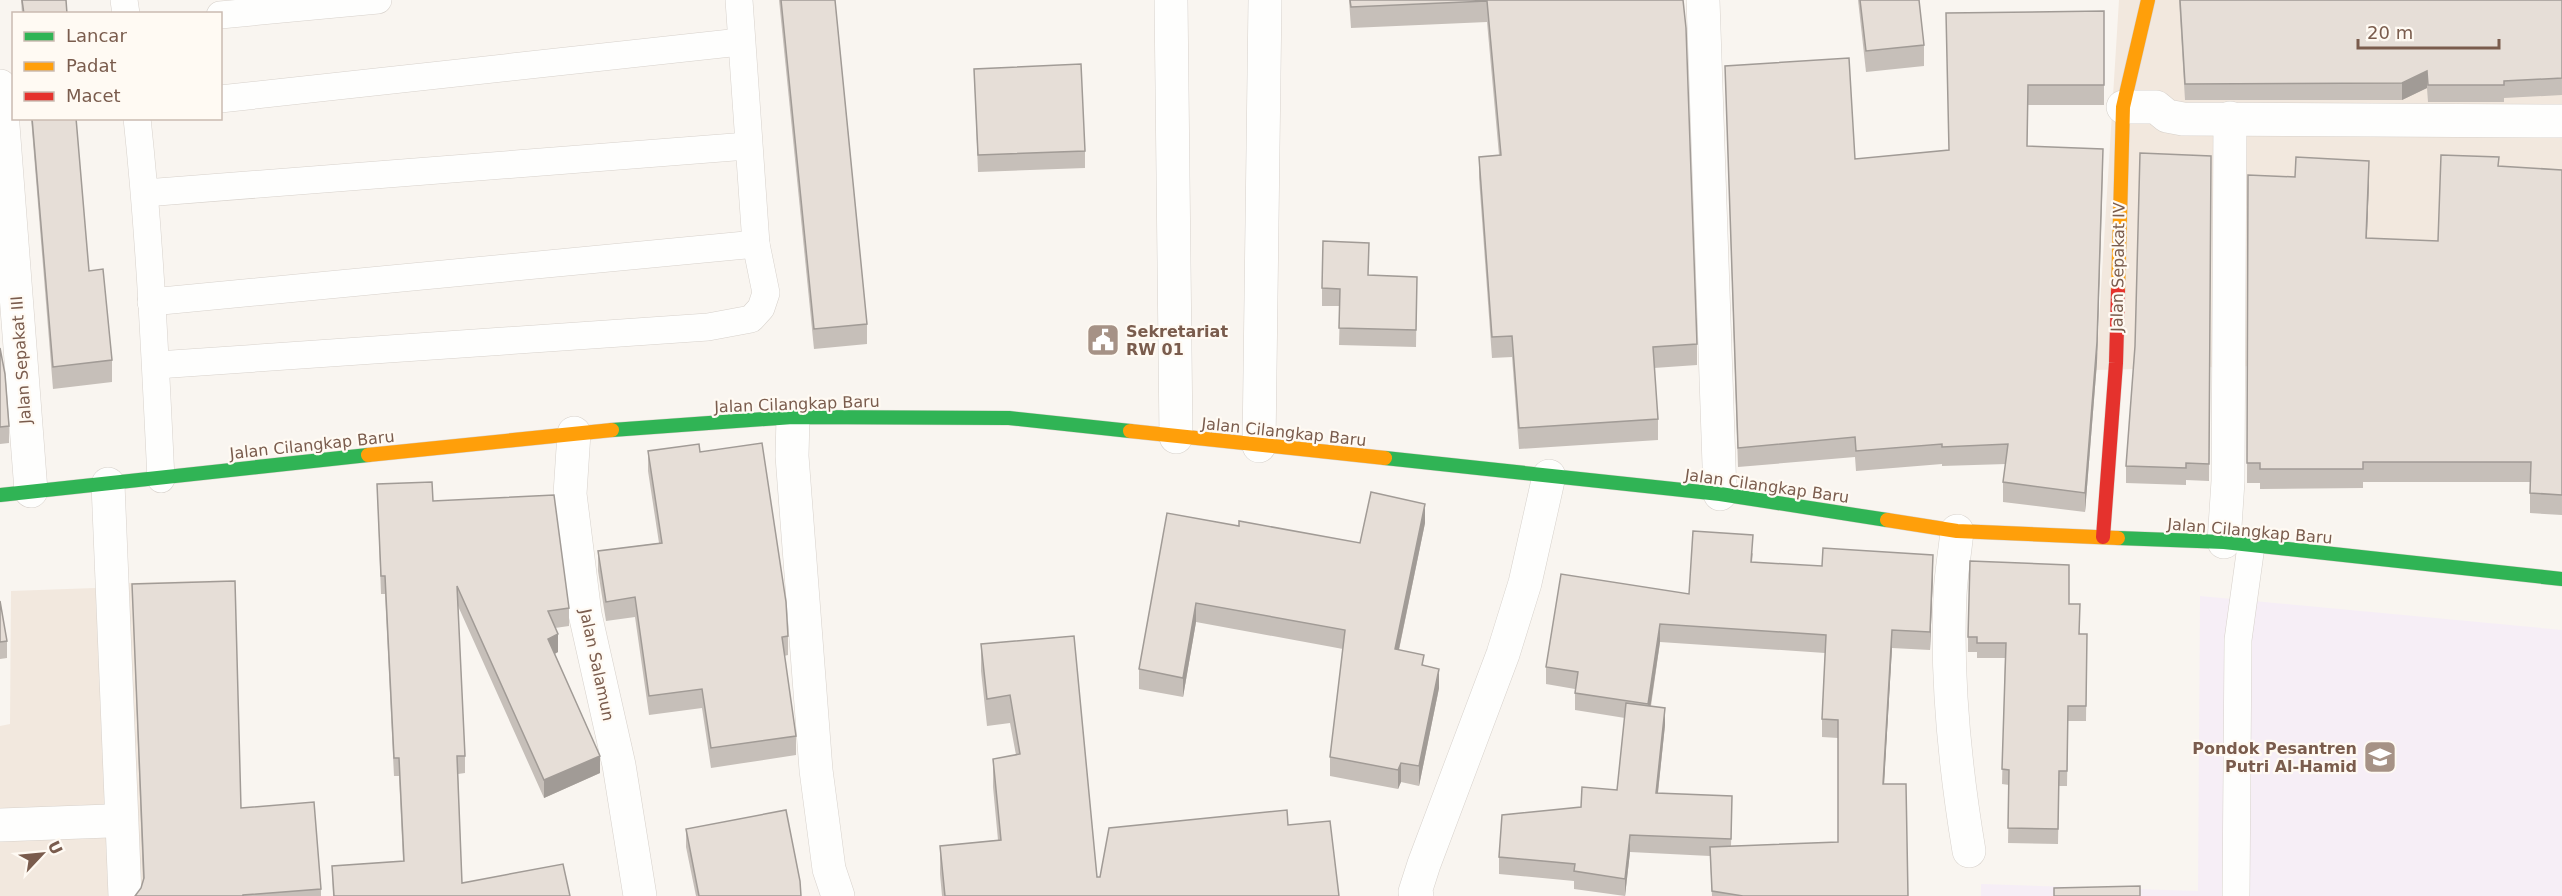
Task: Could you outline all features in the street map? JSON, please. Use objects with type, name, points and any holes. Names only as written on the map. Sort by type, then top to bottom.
[{"type":"street","points":[[1172,0],[1176,437]]},
{"type":"street","points":[[1259,446],[1265,0]]},
{"type":"street","points":[[1703,0],[1720,494]]},
{"type":"street","name":"Jalan Sepakat IV","points":[[2103,537],[2116,363],[2122,107],[2148,0]]},
{"type":"street","name":"Jalan Sepakat III","points":[[0,86],[16,493]]},
{"type":"street","points":[[2122,107],[2156,107],[2167,116],[2183,119],[2562,121]]},
{"type":"street","points":[[2230,118],[2228,481],[2238,544]]},
{"type":"street","points":[[793,417],[792,456],[816,770],[829,869],[838,896]]},
{"type":"street","name":"Jalan Cilangkap Baru","points":[[16,493],[574,433],[793,417],[1009,418],[1720,494],[1957,531],[2238,544],[2562,579]]},
{"type":"street","name":"Jalan Salamun","points":[[574,433],[570,494],[585,614],[619,765],[640,896]]},
{"type":"street","points":[[1417,896],[1415,892],[1424,864],[1503,654],[1525,583],[1550,476]]},
{"type":"street","points":[[99,484],[99,593],[111,896]]},
{"type":"street","points":[[99,484],[114,592],[125,896]]},
{"type":"street","points":[[1957,531],[1950,594],[1951,708],[1958,784],[1969,852]]},
{"type":"street","points":[[0,825],[109,821]]},
{"type":"lane","points":[[222,15],[378,0]]},
{"type":"lane","points":[[157,365],[708,327],[751,319],[761,308],[766,293],[756,244],[747,146],[739,0]]},
{"type":"lane","points":[[222,99],[740,42]]},
{"type":"lane","points":[[137,120],[145,193],[157,365],[161,479]]},
{"type":"lane","points":[[145,193],[747,146]]},
{"type":"lane","points":[[152,302],[756,244]]},
{"type":"lane","points":[[2236,896],[2238,544]]},
{"type":"shaded area","points":[[2119,0],[2562,0],[2562,247],[2338,364],[2096,370]]},
{"type":"shaded area","points":[[232,580],[243,896],[0,896],[0,726],[10,724],[11,591],[129,587],[129,583]]},
{"type":"shaded area","name":"Pondok Pesantren Putri Al-Hamid","points":[[2200,596],[2562,630],[2562,896],[1981,896],[1981,884],[2198,891]]},
{"type":"building","points":[[22,0],[66,0],[67,12],[24,12]]},
{"type":"building","points":[[781,0],[835,0],[867,324],[814,329]]},
{"type":"building","points":[[1350,0],[1683,0],[1686,28],[1697,344],[1653,347],[1658,419],[1519,428],[1512,336],[1492,337],[1479,157],[1501,155],[1487,1],[1351,7]]},
{"type":"building","points":[[1860,0],[1919,0],[1924,45],[1866,51]]},
{"type":"building","points":[[2180,0],[2562,0],[2562,78],[2504,81],[2504,85],[2428,85],[2427,71],[2402,83],[2185,84]]},
{"type":"building","points":[[2104,11],[2104,85],[2028,85],[2027,146],[2103,149],[2097,342],[2085,493],[2003,482],[2008,444],[1942,447],[1942,444],[1856,451],[1855,437],[1738,448],[1725,66],[1849,58],[1855,159],[1949,150],[1946,13]]},
{"type":"building","points":[[1081,64],[1085,151],[978,155],[974,69]]},
{"type":"building","points":[[32,120],[76,120],[89,271],[103,269],[112,360],[53,367]]},
{"type":"building","points":[[2140,153],[2211,156],[2209,464],[2186,463],[2186,468],[2126,466],[2135,346]]},
{"type":"building","points":[[2441,155],[2499,157],[2498,166],[2562,170],[2562,495],[2530,493],[2531,462],[2363,462],[2363,469],[2260,469],[2260,463],[2247,463],[2248,175],[2295,177],[2296,157],[2369,161],[2366,238],[2438,241]]},
{"type":"building","points":[[1323,241],[1369,243],[1368,275],[1417,277],[1416,330],[1339,328],[1340,289],[1322,288]]},
{"type":"building","points":[[0,348],[5,374],[9,426],[0,427]]},
{"type":"building","points":[[762,443],[786,602],[788,636],[782,637],[796,736],[711,748],[702,689],[649,696],[635,597],[606,602],[598,551],[662,543],[648,451],[699,444],[700,452]]},
{"type":"building","points":[[432,482],[433,501],[554,495],[569,608],[548,611],[558,634],[548,639],[600,756],[544,780],[457,586],[465,756],[457,756],[462,883],[563,864],[570,896],[334,896],[332,866],[404,861],[399,758],[394,758],[385,576],[381,576],[377,484]]},
{"type":"building","points":[[1371,492],[1425,504],[1395,649],[1424,655],[1422,665],[1439,669],[1419,766],[1401,763],[1398,770],[1330,757],[1345,630],[1196,603],[1183,678],[1139,669],[1167,513],[1239,526],[1239,521],[1360,543]]},
{"type":"building","points":[[1693,531],[1753,535],[1751,562],[1822,566],[1823,548],[1933,555],[1930,632],[1892,630],[1883,784],[1906,784],[1908,896],[1743,896],[1712,891],[1710,847],[1838,842],[1838,720],[1822,719],[1826,635],[1660,624],[1648,704],[1575,693],[1578,672],[1546,667],[1561,574],[1689,594]]},
{"type":"building","points":[[1970,561],[2069,565],[2069,604],[2080,604],[2079,634],[2087,634],[2086,706],[2068,706],[2067,771],[2059,771],[2058,829],[2008,828],[2009,770],[2002,769],[2006,643],[1977,643],[1977,637],[1968,637]]},
{"type":"building","points":[[235,581],[241,808],[314,802],[321,889],[243,896],[135,896],[144,878],[132,584]]},
{"type":"building","points":[[0,601],[7,641],[0,642]]},
{"type":"building","points":[[1074,636],[1097,877],[1100,877],[1109,828],[1287,810],[1288,825],[1330,821],[1339,896],[945,896],[940,846],[1001,840],[993,759],[1020,754],[1010,695],[987,699],[981,644]]},
{"type":"building","points":[[1626,703],[1665,708],[1656,793],[1732,796],[1731,839],[1630,835],[1625,879],[1574,871],[1575,864],[1499,857],[1502,815],[1581,807],[1582,787],[1617,790]]},
{"type":"building","points":[[786,810],[801,896],[699,896],[686,829]]},
{"type":"building","points":[[2140,886],[2140,896],[2054,896],[2054,888]]},
{"type":"traffic: fast","points":[[612,430],[793,417],[1009,418],[1130,431]]},
{"type":"traffic: fast","points":[[0,495],[368,455]]},
{"type":"traffic: fast","points":[[1385,458],[1720,494],[1887,520]]},
{"type":"traffic: fast","points":[[2118,538],[2224,542],[2562,579]]},
{"type":"traffic: slow","points":[[2118,291],[2123,107],[2148,0]]},
{"type":"traffic: slow","points":[[368,455],[612,430]]},
{"type":"traffic: slow","points":[[1130,431],[1385,458]]},
{"type":"traffic: slow","points":[[1887,520],[1957,531],[2118,538]]},
{"type":"traffic: jam","points":[[2103,537],[2116,363],[2118,291]]},
{"type":"place","name":"Sekretariat RW 01","points":[[1103,340]]},
{"type":"place","name":"Pondok Pesantren Putri Al-Hamid","points":[[2380,757]]}]
